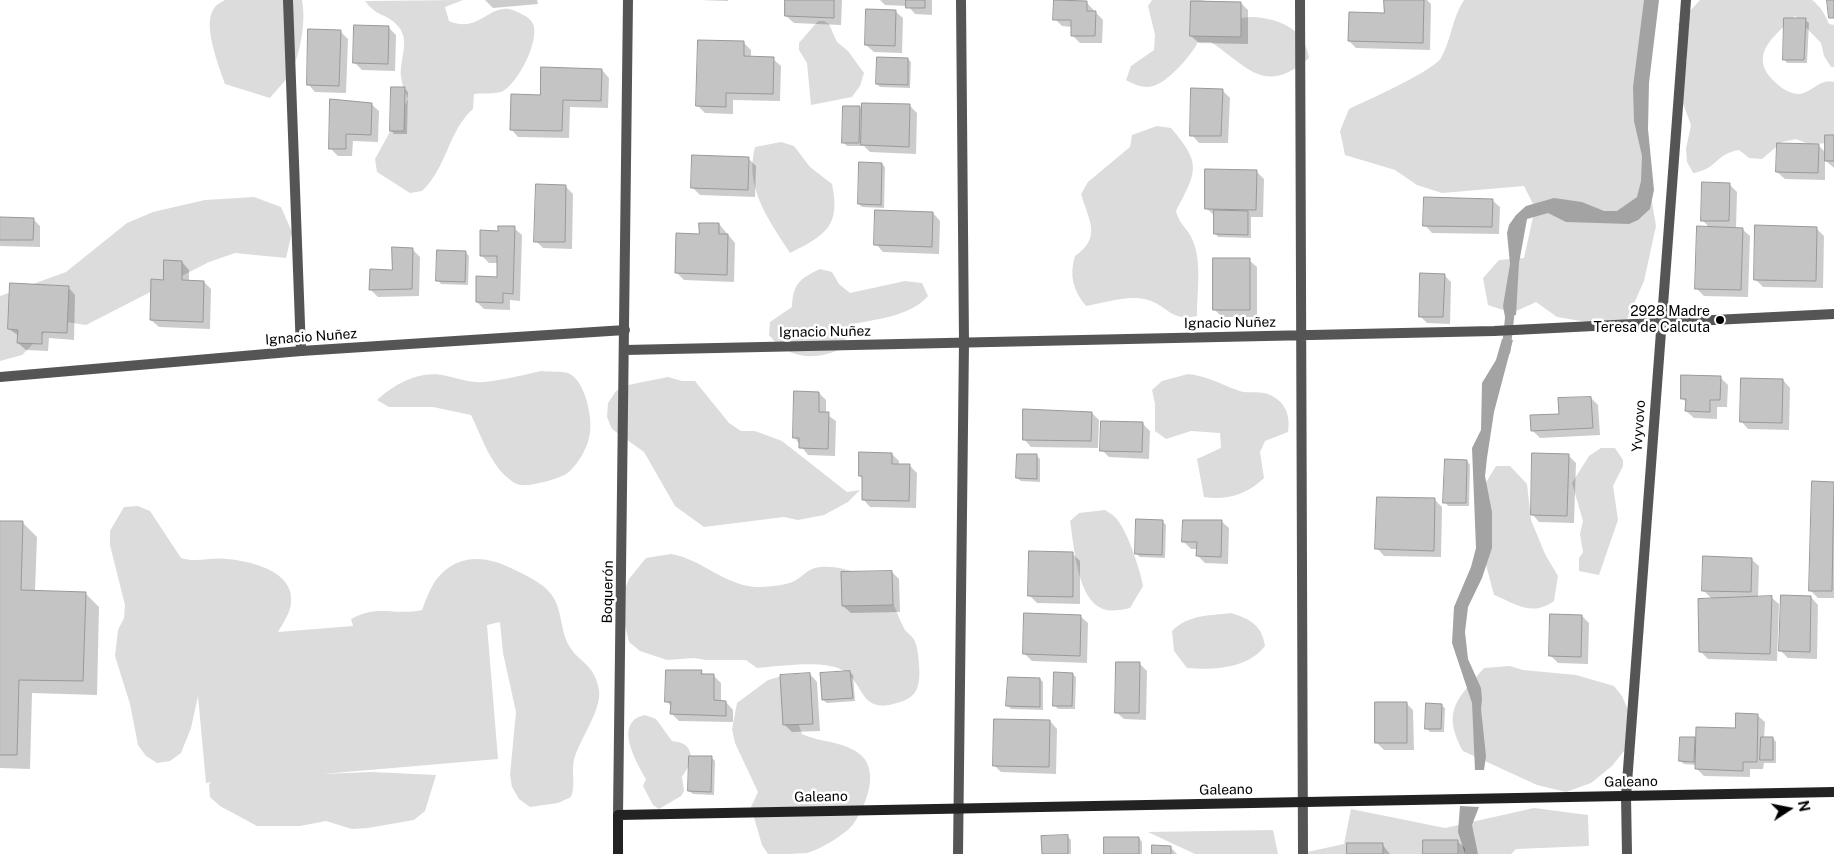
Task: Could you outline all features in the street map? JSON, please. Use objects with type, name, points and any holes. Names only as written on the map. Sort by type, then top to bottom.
[{"type":"street","points":[[288,0],[301,351]]},
{"type":"street","name":"Boquerón","points":[[618,854],[626,350],[628,0]]},
{"type":"street","points":[[958,854],[964,342],[962,0]]},
{"type":"street","points":[[1300,0],[1303,854]]},
{"type":"street","name":"Yvyvovo","points":[[1627,854],[1626,796],[1660,322],[1686,0]]},
{"type":"street","name":"Ignacio Nuñez","points":[[626,350],[1494,330],[1834,314]]},
{"type":"street","name":"Ignacio Nuñez","points":[[0,377],[301,351],[625,330]]},
{"type":"street","name":"Galeano","points":[[618,815],[1834,792]]},
{"type":"shaded area","points":[[225,0],[302,0],[303,26],[295,62],[292,70],[270,98],[225,84],[212,45],[210,23],[211,14],[215,7]]},
{"type":"shaded area","points":[[463,0],[445,7],[449,21],[469,24],[497,10],[513,10],[526,16],[532,22],[534,39],[531,50],[514,81],[507,88],[498,93],[474,94],[473,109],[458,128],[437,172],[422,191],[410,193],[377,172],[375,159],[408,99],[401,77],[404,49],[403,36],[396,24],[373,10],[365,1]]},
{"type":"shaded area","points":[[1152,0],[1204,0],[1215,14],[1223,19],[1251,17],[1281,23],[1289,27],[1302,40],[1307,48],[1309,58],[1294,69],[1280,75],[1269,76],[1247,69],[1211,42],[1198,42],[1185,61],[1159,84],[1150,87],[1135,84],[1126,80],[1131,66],[1154,50],[1155,35],[1148,6]]},
{"type":"shaded area","points":[[1464,0],[1644,0],[1647,172],[1656,226],[1644,281],[1623,328],[1557,317],[1536,302],[1512,313],[1488,305],[1483,278],[1499,260],[1524,258],[1535,208],[1524,186],[1442,193],[1417,185],[1395,170],[1345,155],[1340,131],[1349,109],[1435,64],[1441,58]]},
{"type":"shaded area","points":[[1644,0],[1659,0],[1649,83],[1648,129],[1654,190],[1650,209],[1638,220],[1629,224],[1566,222],[1548,213],[1527,219],[1519,263],[1516,315],[1505,317],[1503,306],[1510,264],[1507,233],[1509,225],[1516,215],[1526,206],[1554,198],[1582,202],[1604,211],[1617,211],[1637,197],[1641,181],[1642,156],[1634,121],[1633,87]]},
{"type":"shaded area","points":[[1700,0],[1812,0],[1817,5],[1829,24],[1834,25],[1834,67],[1831,67],[1824,56],[1821,43],[1795,16],[1767,46],[1763,63],[1775,82],[1792,93],[1804,93],[1824,82],[1834,82],[1834,143],[1808,144],[1796,139],[1782,142],[1762,159],[1749,158],[1739,150],[1725,155],[1701,171],[1693,173],[1687,162],[1686,149],[1691,125],[1682,101],[1681,86],[1687,59],[1678,24]]},
{"type":"shaded area","points":[[818,21],[824,21],[829,24],[837,42],[848,51],[864,73],[860,86],[852,97],[811,105],[807,63],[799,50],[799,43]]},
{"type":"shaded area","points":[[1157,126],[1171,128],[1181,140],[1192,160],[1192,177],[1176,211],[1196,250],[1198,268],[1197,316],[1181,317],[1141,298],[1125,298],[1086,306],[1078,295],[1073,282],[1072,270],[1075,256],[1083,249],[1091,235],[1090,220],[1081,194],[1088,182],[1130,147],[1132,135]]},
{"type":"shaded area","points":[[781,142],[794,146],[810,167],[832,184],[834,199],[832,220],[828,228],[813,241],[790,253],[767,216],[756,190],[753,176],[752,162],[755,147]]},
{"type":"shaded area","points":[[254,197],[281,207],[292,232],[286,258],[235,253],[209,262],[86,325],[59,321],[61,316],[22,355],[0,361],[0,296],[66,272],[127,223],[153,212],[205,200]]},
{"type":"shaded area","points":[[820,269],[832,272],[839,284],[850,293],[905,281],[922,283],[928,296],[913,308],[894,316],[853,324],[843,348],[823,355],[803,356],[794,354],[777,343],[769,335],[770,322],[792,307],[798,283]]},
{"type":"shaded area","points":[[1502,339],[1513,340],[1494,412],[1485,476],[1492,512],[1492,548],[1482,578],[1468,607],[1465,632],[1468,659],[1481,688],[1482,699],[1481,709],[1486,756],[1484,770],[1475,770],[1472,703],[1452,643],[1454,607],[1471,567],[1476,548],[1472,448],[1481,430],[1482,383],[1496,360]]},
{"type":"shaded area","points":[[541,371],[568,373],[580,384],[587,402],[590,431],[584,451],[570,471],[556,478],[533,484],[516,484],[505,476],[488,452],[471,415],[433,407],[389,407],[377,400],[400,383],[428,374],[485,382]]},
{"type":"shaded area","points":[[1188,374],[1207,378],[1240,391],[1261,392],[1271,395],[1285,408],[1289,425],[1288,432],[1265,441],[1260,452],[1264,478],[1244,492],[1220,498],[1204,497],[1197,459],[1221,448],[1220,433],[1191,431],[1166,439],[1155,431],[1155,404],[1152,390],[1162,381]]},
{"type":"shaded area","points":[[668,377],[682,381],[695,381],[729,423],[741,431],[755,431],[782,441],[847,492],[860,490],[848,502],[824,515],[798,520],[784,517],[704,527],[675,506],[644,452],[612,429],[607,417],[608,403],[616,391],[628,385]]},
{"type":"shaded area","points":[[1601,448],[1615,448],[1623,460],[1623,466],[1613,486],[1618,520],[1599,575],[1579,571],[1579,558],[1583,552],[1580,534],[1583,521],[1572,483],[1589,456]]},
{"type":"shaded area","points":[[1496,466],[1510,466],[1527,484],[1531,520],[1545,554],[1558,576],[1554,601],[1546,606],[1531,609],[1494,595],[1480,542],[1482,489]]},
{"type":"shaded area","points":[[138,506],[150,511],[181,558],[248,562],[280,576],[287,584],[291,593],[291,604],[288,615],[278,632],[353,626],[351,619],[370,612],[422,610],[436,580],[454,564],[464,560],[474,559],[496,562],[540,584],[548,590],[555,600],[568,644],[576,655],[590,668],[597,681],[599,690],[599,698],[594,716],[574,760],[571,797],[558,803],[530,807],[519,799],[512,787],[510,775],[516,712],[503,653],[500,622],[487,625],[498,759],[322,774],[372,772],[436,775],[425,811],[414,820],[352,829],[326,821],[300,826],[257,826],[220,806],[210,797],[209,784],[212,782],[206,783],[198,696],[191,728],[181,753],[170,761],[157,763],[146,756],[138,745],[130,704],[115,656],[118,630],[124,618],[125,605],[110,545],[110,531],[124,507]]},
{"type":"shaded area","points":[[1105,510],[1115,517],[1124,530],[1136,560],[1143,586],[1130,608],[1110,610],[1103,609],[1094,604],[1087,595],[1078,571],[1070,521],[1079,513]]},
{"type":"shaded area","points":[[671,554],[693,561],[725,578],[747,586],[763,587],[789,583],[812,569],[824,567],[845,569],[866,577],[884,589],[894,605],[905,630],[915,641],[919,670],[919,681],[916,691],[903,701],[888,705],[877,705],[870,702],[864,696],[849,675],[832,666],[800,664],[757,668],[746,660],[706,660],[694,658],[667,660],[640,651],[629,642],[623,617],[624,591],[629,579],[646,558]]},
{"type":"shaded area","points":[[1231,613],[1254,624],[1261,633],[1265,646],[1258,654],[1240,664],[1208,669],[1187,668],[1174,651],[1172,631],[1185,621]]},
{"type":"shaded area","points":[[1510,666],[1523,670],[1576,675],[1614,686],[1622,696],[1632,719],[1628,746],[1612,766],[1591,783],[1566,792],[1537,785],[1463,751],[1453,725],[1453,715],[1460,697],[1484,668]]},
{"type":"shaded area","points":[[782,676],[802,734],[856,751],[867,763],[870,771],[869,789],[863,807],[851,827],[833,841],[807,853],[768,854],[762,845],[751,807],[758,792],[735,743],[732,729],[737,703],[768,680]]},
{"type":"shaded area","points":[[645,715],[656,719],[672,741],[686,746],[692,761],[682,777],[684,791],[681,796],[659,809],[653,805],[643,786],[646,779],[633,754],[628,734],[630,726],[635,719]]},
{"type":"shaded area","points":[[1460,806],[1479,807],[1472,825],[1478,854],[1465,854],[1458,832]]},
{"type":"shaded area","points":[[1534,808],[1588,815],[1589,846],[1516,849],[1511,854],[1298,854],[1344,844],[1351,809],[1445,828]]},
{"type":"shaded area","points":[[1273,830],[1278,854],[1195,854],[1148,832]]},
{"type":"building","points":[[785,0],[834,0],[834,18],[785,16]]},
{"type":"building","points":[[906,0],[925,0],[925,8],[906,8]]},
{"type":"building","points":[[1054,0],[1087,1],[1087,11],[1096,11],[1095,36],[1071,36],[1071,20],[1053,20]]},
{"type":"building","points":[[1384,0],[1424,0],[1423,43],[1348,41],[1349,12],[1384,13]]},
{"type":"building","points":[[1827,0],[1834,0],[1834,18],[1829,18]]},
{"type":"building","points":[[1191,1],[1241,2],[1241,37],[1190,36]]},
{"type":"building","points":[[866,9],[896,10],[895,46],[865,45]]},
{"type":"building","points":[[1784,18],[1806,18],[1804,60],[1783,60]]},
{"type":"building","points":[[354,25],[389,26],[388,64],[353,63]]},
{"type":"building","points":[[308,29],[341,30],[339,86],[307,85]]},
{"type":"building","points":[[698,40],[744,41],[744,56],[774,57],[773,94],[726,93],[726,107],[696,106]]},
{"type":"building","points":[[877,57],[908,58],[908,85],[876,84]]},
{"type":"building","points":[[541,67],[602,69],[601,101],[563,100],[562,131],[510,130],[511,94],[540,95]]},
{"type":"building","points":[[391,87],[405,87],[404,131],[390,131]]},
{"type":"building","points":[[1191,88],[1223,89],[1221,136],[1190,136]]},
{"type":"building","points":[[330,99],[372,103],[371,135],[346,134],[346,149],[329,149]]},
{"type":"building","points":[[862,103],[910,104],[909,147],[861,145]]},
{"type":"building","points":[[843,106],[860,106],[859,143],[842,143]]},
{"type":"building","points":[[1825,135],[1834,135],[1834,161],[1825,161]]},
{"type":"building","points":[[1777,143],[1819,144],[1818,173],[1776,172]]},
{"type":"building","points":[[692,155],[749,157],[748,190],[691,188]]},
{"type":"building","points":[[859,162],[882,163],[881,205],[858,204]]},
{"type":"building","points":[[1205,169],[1257,170],[1256,210],[1205,209]]},
{"type":"building","points":[[1702,182],[1730,183],[1729,221],[1701,221]]},
{"type":"building","points":[[536,184],[566,185],[565,242],[534,242]]},
{"type":"building","points":[[1424,197],[1493,199],[1492,227],[1423,226]]},
{"type":"building","points":[[875,210],[933,212],[932,247],[874,245]]},
{"type":"building","points":[[1214,210],[1248,211],[1248,235],[1214,234]]},
{"type":"building","points":[[0,217],[34,218],[33,240],[0,240]]},
{"type":"building","points":[[699,223],[719,223],[719,234],[728,234],[727,275],[675,273],[676,233],[699,234]]},
{"type":"building","points":[[1755,225],[1817,227],[1816,281],[1754,280]]},
{"type":"building","points":[[498,226],[515,226],[513,294],[503,293],[503,303],[476,302],[476,276],[497,277],[497,256],[480,256],[480,230],[498,231]]},
{"type":"building","points":[[1697,226],[1743,228],[1741,290],[1695,289]]},
{"type":"building","points":[[392,247],[413,248],[412,289],[369,290],[370,269],[392,270]]},
{"type":"building","points":[[437,250],[466,251],[465,282],[436,281]]},
{"type":"building","points":[[1213,258],[1250,258],[1250,310],[1213,310]]},
{"type":"building","points":[[164,260],[182,261],[182,280],[204,281],[203,322],[150,320],[151,279],[163,280]]},
{"type":"building","points":[[1420,273],[1445,274],[1443,317],[1419,317]]},
{"type":"building","points":[[10,283],[69,286],[67,333],[42,332],[42,344],[17,343],[18,330],[8,329]]},
{"type":"building","points":[[1681,375],[1721,376],[1720,400],[1710,400],[1710,412],[1685,411],[1686,399],[1681,399]]},
{"type":"building","points":[[1741,378],[1783,379],[1782,423],[1740,422]]},
{"type":"building","points":[[794,391],[819,392],[819,412],[829,412],[828,449],[799,448],[799,438],[793,438]]},
{"type":"building","points":[[1591,397],[1593,428],[1531,431],[1530,415],[1559,414],[1558,398]]},
{"type":"building","points":[[1023,409],[1092,412],[1091,441],[1023,440]]},
{"type":"building","points":[[1101,421],[1143,422],[1142,452],[1100,451]]},
{"type":"building","points":[[859,452],[892,453],[892,464],[910,464],[909,501],[862,500]]},
{"type":"building","points":[[1532,453],[1569,454],[1567,516],[1531,515]]},
{"type":"building","points":[[1017,454],[1037,454],[1037,479],[1016,478]]},
{"type":"building","points":[[1445,459],[1467,460],[1466,503],[1443,503]]},
{"type":"building","points":[[1812,481],[1834,482],[1832,591],[1809,591]]},
{"type":"building","points":[[1377,497],[1435,498],[1434,551],[1375,549]]},
{"type":"building","points":[[1136,519],[1163,520],[1162,555],[1135,554]]},
{"type":"building","points":[[1183,520],[1222,520],[1221,557],[1196,556],[1197,542],[1182,542]]},
{"type":"building","points":[[0,521],[23,521],[21,590],[86,592],[83,681],[19,680],[17,755],[0,755]]},
{"type":"building","points":[[1029,551],[1073,552],[1073,597],[1028,596]]},
{"type":"building","points":[[1703,556],[1752,558],[1751,592],[1702,591]]},
{"type":"building","points":[[892,571],[893,605],[842,606],[841,572]]},
{"type":"building","points":[[1781,595],[1811,596],[1810,652],[1779,651]]},
{"type":"building","points":[[1772,596],[1770,654],[1699,652],[1698,599]]},
{"type":"building","points":[[1024,613],[1081,615],[1080,656],[1023,654]]},
{"type":"building","points":[[1550,614],[1582,615],[1581,657],[1549,656]]},
{"type":"building","points":[[1116,662],[1140,662],[1139,713],[1115,713]]},
{"type":"building","points":[[666,670],[702,670],[701,674],[714,674],[714,700],[726,701],[726,716],[670,714],[671,702],[665,702]]},
{"type":"building","points":[[850,671],[853,698],[822,700],[820,673]]},
{"type":"building","points":[[1054,672],[1073,673],[1072,706],[1053,706]]},
{"type":"building","points":[[810,673],[813,724],[783,725],[780,675]]},
{"type":"building","points":[[1008,677],[1040,678],[1040,707],[1006,706]]},
{"type":"building","points":[[1375,702],[1407,702],[1407,743],[1375,743]]},
{"type":"building","points":[[1426,703],[1442,704],[1441,729],[1425,729]]},
{"type":"building","points":[[1736,713],[1758,714],[1757,762],[1743,762],[1743,771],[1695,769],[1696,727],[1735,728]]},
{"type":"building","points":[[994,719],[1050,720],[1049,767],[993,766]]},
{"type":"building","points":[[1680,737],[1695,737],[1694,762],[1679,761]]},
{"type":"building","points":[[1761,737],[1773,737],[1773,760],[1760,760]]},
{"type":"building","points":[[689,756],[712,756],[711,792],[688,791]]},
{"type":"building","points":[[1068,835],[1068,854],[1042,854],[1041,836]]},
{"type":"building","points":[[1104,837],[1139,837],[1139,854],[1104,854]]},
{"type":"building","points":[[1423,840],[1458,840],[1458,854],[1423,854]]},
{"type":"building","points":[[1347,843],[1383,843],[1383,854],[1347,854]]},
{"type":"building","points":[[1152,845],[1171,846],[1171,854],[1152,854]]},
{"type":"waterway","points":[[1506,351],[1511,304]]},
{"type":"place","name":"2928 Madre Teresa de Calcuta","points":[[1720,320]]}]
